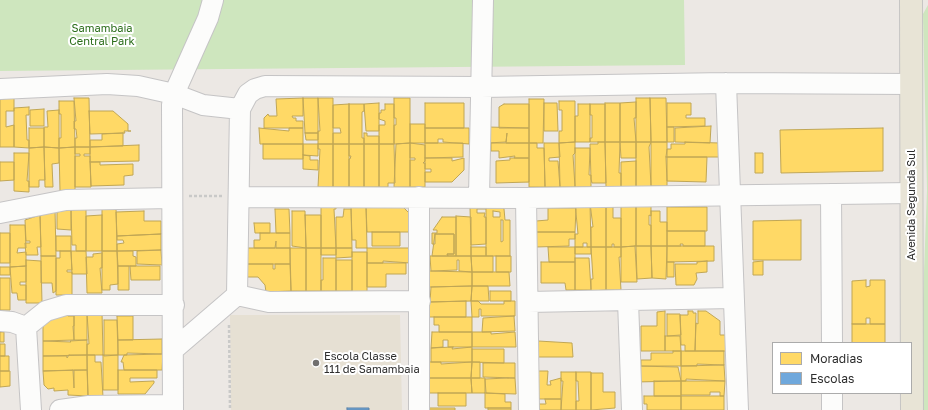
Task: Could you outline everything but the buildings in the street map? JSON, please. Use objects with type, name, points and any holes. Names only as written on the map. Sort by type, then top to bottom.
[{"type":"main road","name":"Avenida Segunda Sul","points":[[912,410],[912,84],[914,6]]},
{"type":"street","points":[[60,410],[90,406],[173,408],[174,305],[171,198],[172,104],[174,94],[208,18],[213,0]]},
{"type":"street","points":[[479,197],[483,0]]},
{"type":"street","points":[[726,83],[732,298],[738,410]]},
{"type":"street","points":[[174,350],[237,295],[240,197],[240,109],[248,94],[255,89],[265,86],[481,87],[726,83],[912,84]]},
{"type":"street","points":[[0,89],[107,84],[138,86],[174,94],[203,104],[240,109]]},
{"type":"street","points":[[240,197],[526,198],[912,193]]},
{"type":"street","points":[[831,194],[832,342]]},
{"type":"street","points":[[419,410],[420,197]]},
{"type":"street","points":[[0,213],[66,200],[171,198]]},
{"type":"street","points":[[526,198],[529,410]]},
{"type":"street","points":[[237,295],[269,302],[420,301]]},
{"type":"street","points":[[528,302],[732,298]]},
{"type":"street","points":[[628,301],[632,410]]},
{"type":"street","points":[[26,327],[46,311],[66,304],[174,305]]},
{"type":"street","points":[[0,320],[26,327]]},
{"type":"street","points":[[26,327],[31,410]]},
{"type":"street","points":[[832,394],[832,410]]},
{"type":"street","points":[[900,410],[912,410]]},
{"type":"path","points":[[171,198],[209,196],[240,197]]},
{"type":"path","points":[[229,321],[230,410]]},
{"type":"shaded area","name":"Escola Classe 111 de Samambaia","points":[[230,315],[400,315],[402,410],[231,410]]},
{"type":"green space","name":"Samambaia Central Park","points":[[0,0],[684,0],[685,65],[0,71]]},
{"type":"green space","points":[[928,5],[928,410],[919,410],[927,190],[923,14]]},
{"type":"place","name":"Escola Classe 111 de Samambaia","points":[[316,363]]}]
